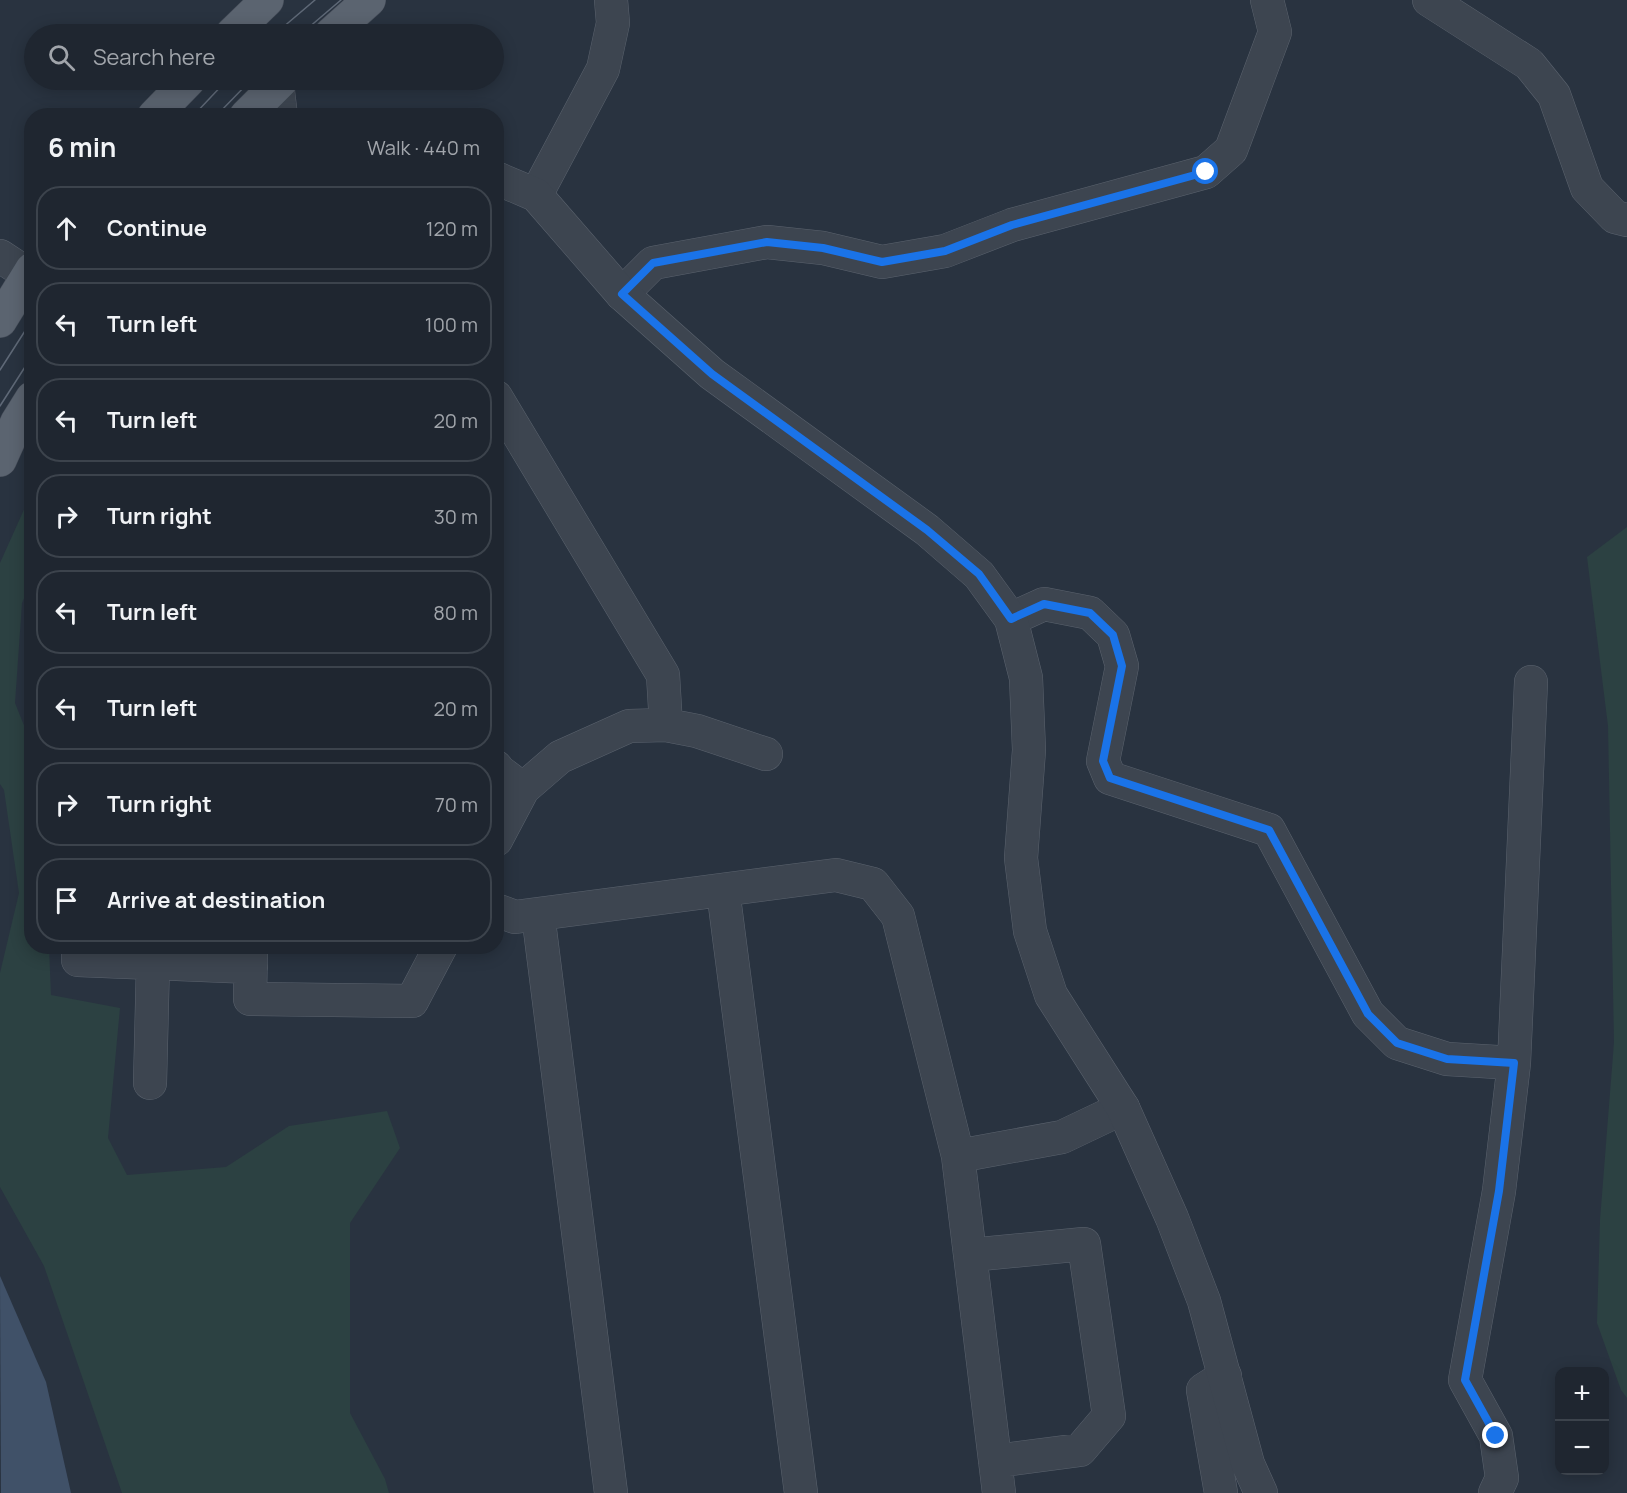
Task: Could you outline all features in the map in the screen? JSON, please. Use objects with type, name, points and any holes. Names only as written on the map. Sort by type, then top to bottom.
[{"type":"main road","points":[[242,24],[267,0]]},
{"type":"main road","points":[[342,24],[369,0]]},
{"type":"main road","points":[[162,108],[179,90]]},
{"type":"main road","points":[[254,108],[271,90]]},
{"type":"main road","points":[[0,321],[24,283]]},
{"type":"main road","points":[[0,460],[24,411]]},
{"type":"street","points":[[536,195],[603,69],[613,23],[611,0]]},
{"type":"street","points":[[622,294],[653,263],[767,242],[823,248],[882,262],[945,251],[1012,225],[1206,172],[1231,150],[1275,32],[1267,0]]},
{"type":"street","points":[[1430,0],[1528,64],[1554,94],[1587,188],[1615,217],[1627,220]]},
{"type":"street","points":[[280,90],[281,108]]},
{"type":"street","points":[[504,181],[536,195],[622,294],[712,374],[927,530],[979,574],[1011,619],[1026,678],[1029,750],[1021,858],[1030,931],[1052,995],[1123,1108],[1172,1218],[1204,1302],[1248,1464],[1261,1493]]},
{"type":"street","points":[[0,256],[24,270]]},
{"type":"street","points":[[504,410],[663,675],[666,725]]},
{"type":"street","points":[[1011,619],[1044,604],[1090,613],[1113,635],[1122,666],[1103,761],[1110,778],[1269,830],[1368,1014],[1397,1043],[1447,1059],[1514,1063]]},
{"type":"street","points":[[1495,1493],[1502,1478],[1496,1436],[1465,1380],[1499,1191],[1514,1063],[1532,682]]},
{"type":"street","points":[[504,825],[524,789],[560,757],[629,726],[666,725],[697,731],[766,754]]},
{"type":"street","points":[[504,773],[524,789]]},
{"type":"street","points":[[504,913],[515,917],[836,875],[873,884],[898,916],[958,1156],[970,1255],[997,1477],[1080,1450],[1109,1416],[1084,1244],[970,1255]]},
{"type":"street","points":[[723,890],[801,1493]]},
{"type":"street","points":[[538,914],[611,1493]]},
{"type":"street","points":[[78,954],[78,960],[153,963],[251,957],[250,999],[412,1001],[437,954]]},
{"type":"street","points":[[150,1083],[153,963]]},
{"type":"street","points":[[958,1156],[1062,1137],[1123,1108]]},
{"type":"street","points":[[1221,1493],[1203,1390],[1225,1376]]},
{"type":"green space","points":[[24,510],[24,598],[15,703],[24,726],[24,954],[49,954],[51,995],[120,1008],[108,1138],[127,1175],[226,1167],[289,1126],[387,1111],[400,1148],[350,1223],[350,1413],[385,1479],[389,1493],[122,1493],[44,1266],[0,1187],[0,973],[19,893],[4,790],[0,784],[0,563]]},
{"type":"green space","points":[[1627,527],[1627,1398],[1621,1390],[1597,1323],[1600,1220],[1614,1042],[1608,726],[1587,557]]},
{"type":"water","points":[[0,1276],[46,1382],[71,1493],[1,1493]]},
{"type":"tram line","points":[[287,24],[315,0]]},
{"type":"tram line","points":[[313,24],[341,0]]},
{"type":"tram line","points":[[201,108],[218,90]]},
{"type":"tram line","points":[[224,108],[241,90]]},
{"type":"tram line","points":[[0,370],[24,332]]},
{"type":"tram line","points":[[0,406],[24,368]]},
{"type":"route","points":[[1206,172],[1012,225],[945,251],[882,262],[823,248],[767,242],[653,263],[622,294],[712,374],[927,530],[979,574],[1011,619],[1044,604],[1090,613],[1113,635],[1122,666],[1103,761],[1110,778],[1269,830],[1368,1014],[1397,1043],[1447,1059],[1514,1063],[1499,1191],[1465,1380],[1496,1436]]}]
